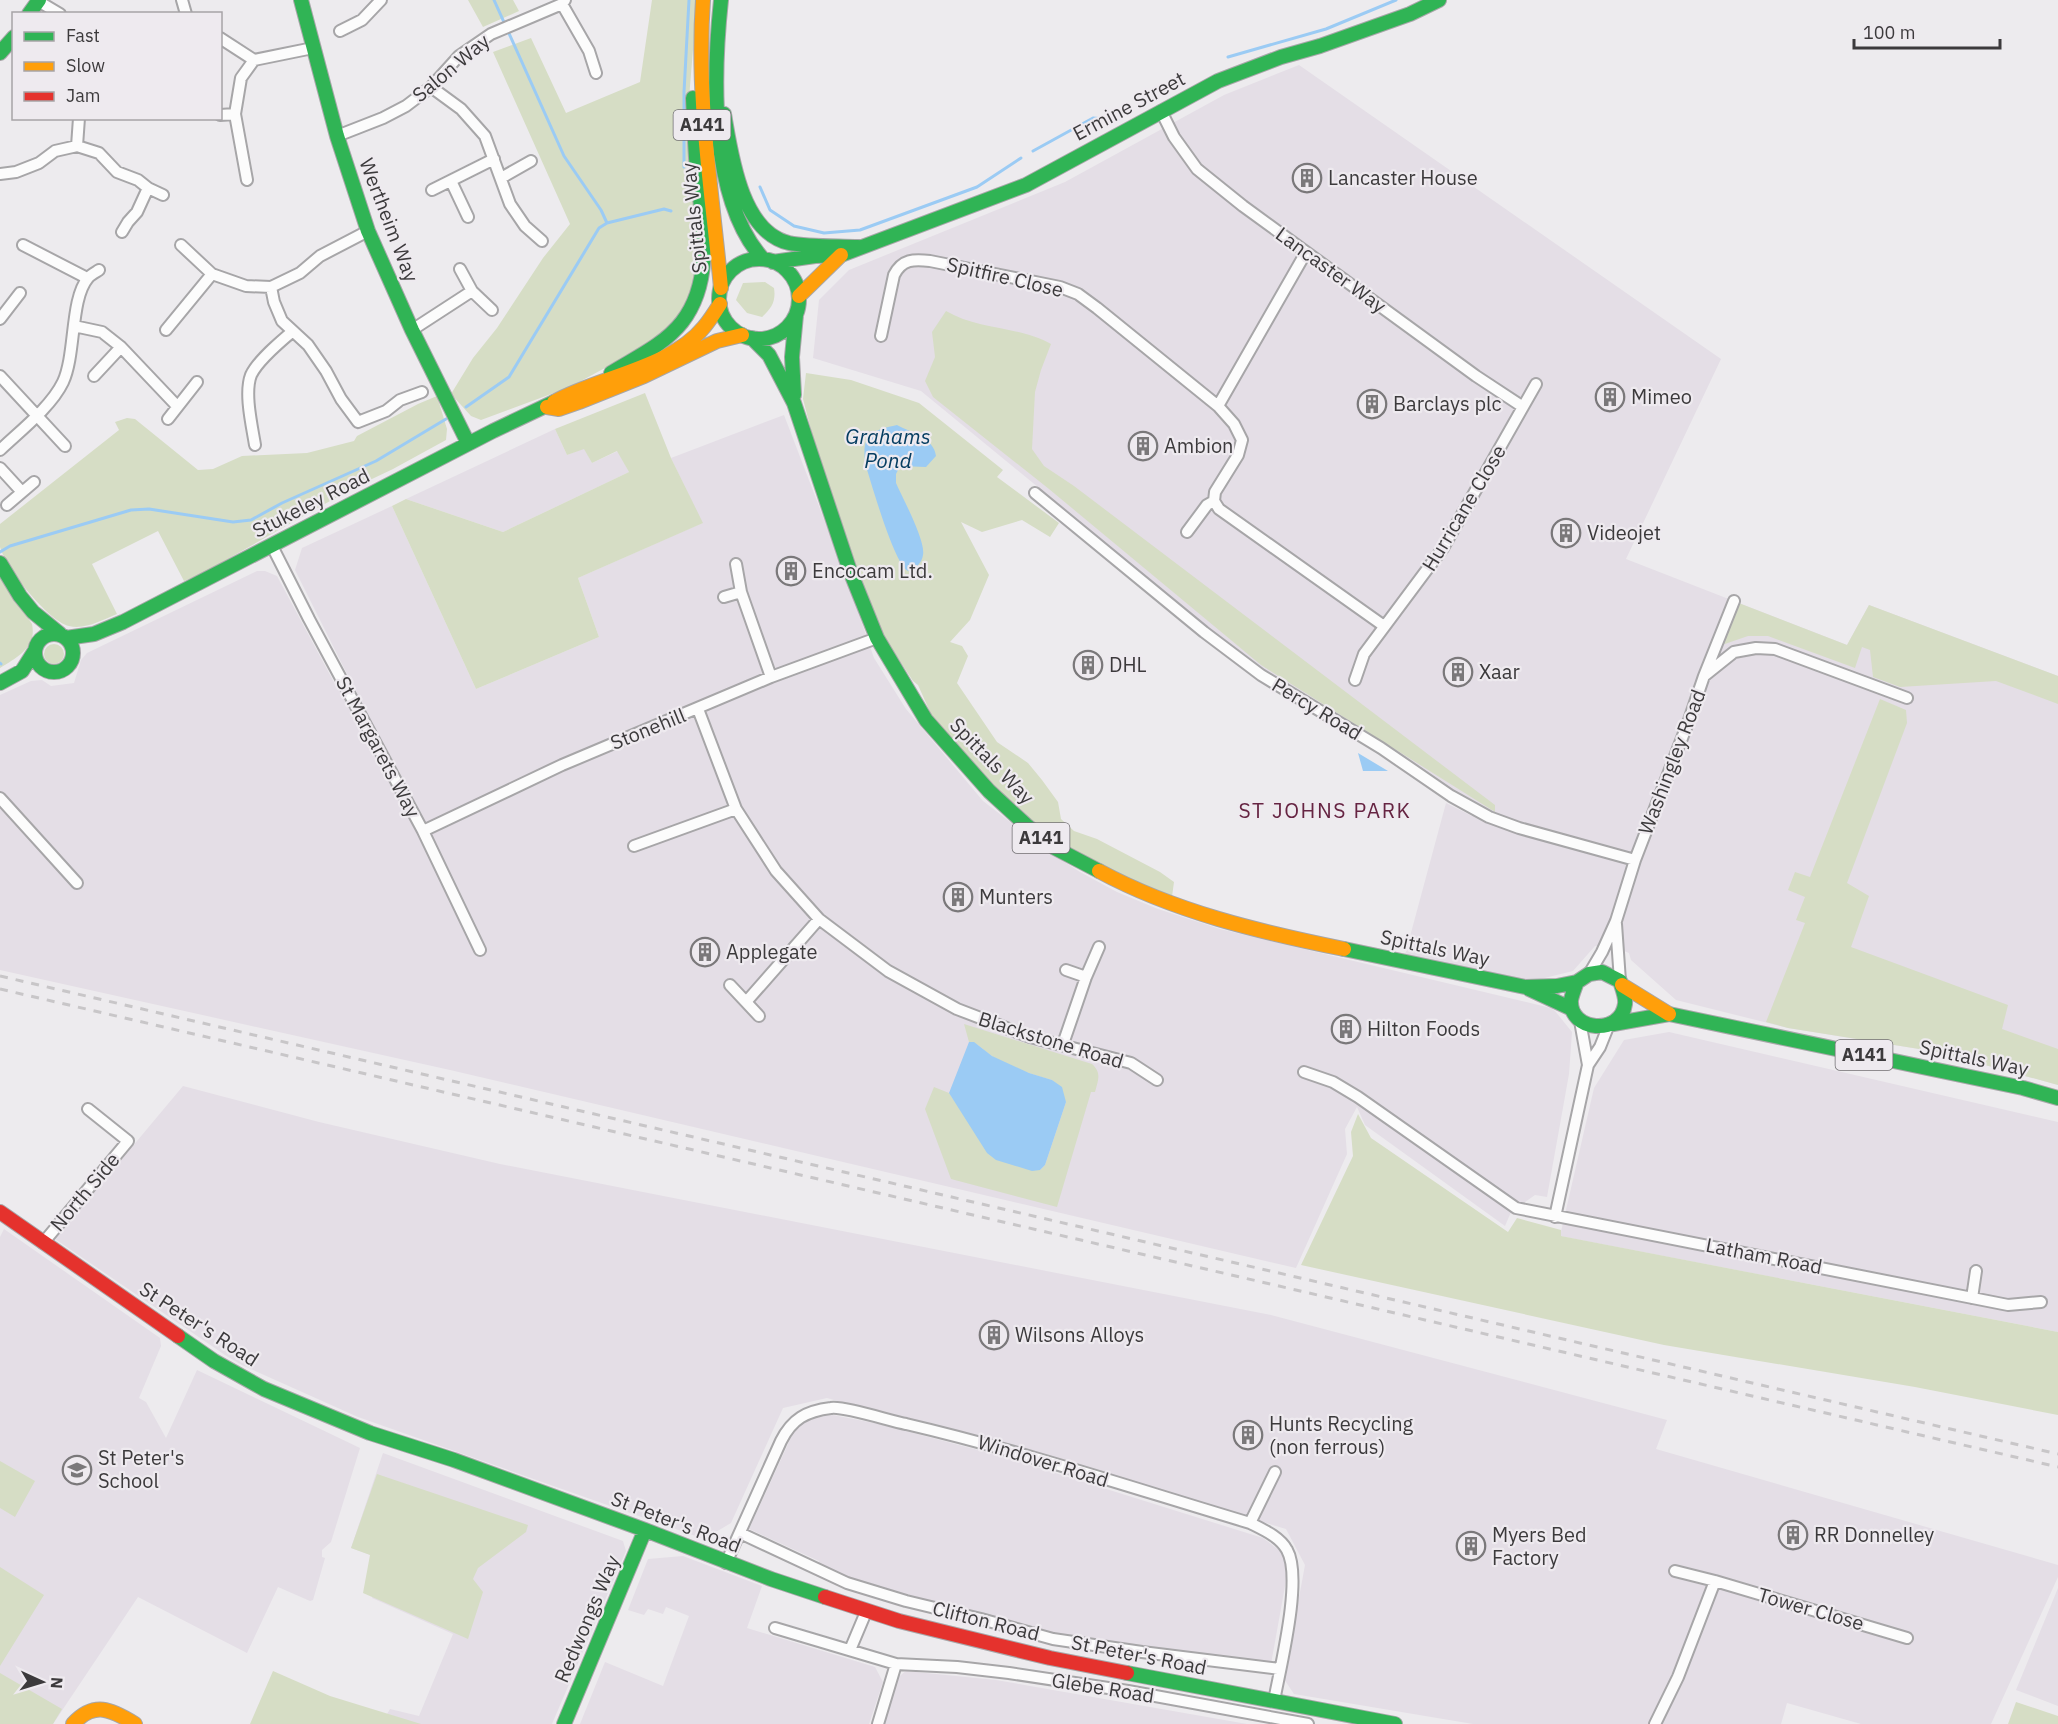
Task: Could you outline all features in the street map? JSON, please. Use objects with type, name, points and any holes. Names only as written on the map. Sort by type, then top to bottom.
[{"type":"main road","name":"Wertheim Way","points":[[301,0],[337,136],[368,231],[412,330],[468,443]]},
{"type":"main road","name":"Spittals Way","points":[[703,0],[698,66],[701,118],[714,210],[721,288]]},
{"type":"main road","name":"Spittals Way","points":[[721,0],[714,85],[724,168],[745,237],[768,261]]},
{"type":"main road","name":"Ermine Street","points":[[799,296],[841,255],[1026,185],[1218,81],[1281,57],[1320,46],[1410,14],[1440,0]]},
{"type":"main road","points":[[0,53],[12,39]]},
{"type":"main road","points":[[716,46],[725,121],[737,173],[754,217],[761,227],[780,240],[790,243],[860,248]]},
{"type":"main road","points":[[587,389],[663,339],[681,323],[693,305],[701,284],[705,251],[694,136],[693,97],[698,66]]},
{"type":"main road","name":"Ermine Street","points":[[768,261],[806,259],[827,254],[841,255]]},
{"type":"main road","points":[[752,260],[768,261],[783,267],[791,275],[799,296],[796,314],[789,325],[778,334],[765,338],[747,337],[731,328],[723,317],[720,304],[721,288],[725,278],[742,263],[752,260]]},
{"type":"main road","name":"Stukeley Road","points":[[73,652],[94,634],[159,604],[468,443],[560,399],[643,366],[691,340],[705,328],[720,304]]},
{"type":"main road","name":"Spittals Way","points":[[794,403],[792,357],[796,314]]},
{"type":"main road","name":"Spittals Way","points":[[747,337],[769,355],[794,403],[850,571],[877,638],[926,720],[989,791],[1055,848],[1162,901],[1220,920],[1289,938],[1525,987]]},
{"type":"main road","name":"Stukeley Road","points":[[546,407],[559,409],[579,402],[644,376],[717,340],[747,337]]},
{"type":"main road","points":[[0,563],[20,596],[33,612],[70,642],[73,652],[71,661],[64,669],[52,672],[22,671],[0,683]]},
{"type":"main road","points":[[33,612],[37,663],[45,670]]},
{"type":"main road","points":[[22,671],[37,646],[49,634],[63,636]]},
{"type":"main road","name":"Stukeley Road","points":[[63,636],[94,634]]},
{"type":"main road","name":"A141","points":[[1525,987],[1553,987],[1577,982],[1589,974],[1602,972],[1621,983]]},
{"type":"main road","points":[[1577,982],[1570,999],[1572,1009],[1580,1021]]},
{"type":"main road","name":"Spittals Way","points":[[1621,983],[1669,1014],[2023,1088],[2058,1098]]},
{"type":"main road","points":[[1611,1025],[1623,1013],[1626,1006],[1626,996],[1621,983]]},
{"type":"main road","name":"A141","points":[[1525,987],[1572,1009]]},
{"type":"main road","name":"Spittals Way","points":[[1611,1025],[1669,1014]]},
{"type":"main road","name":"A141","points":[[1580,1021],[1599,1028],[1611,1025]]},
{"type":"main road","name":"St Peter's Road","points":[[0,1212],[214,1361],[264,1389],[370,1433],[454,1460],[645,1530],[726,1563],[866,1612],[1050,1658],[1395,1724]]},
{"type":"main road","name":"Redwongs Way","points":[[564,1724],[645,1530]]},
{"type":"main road","points":[[73,1724],[86,1712],[102,1709],[111,1710],[135,1724]]},
{"type":"street","points":[[340,31],[362,20],[381,0]]},
{"type":"street","points":[[38,1],[57,12]]},
{"type":"street","points":[[563,2],[594,49],[596,73]]},
{"type":"street","name":"Salon Way","points":[[337,136],[383,118],[406,106],[431,87],[459,56],[496,31],[563,2]]},
{"type":"street","points":[[222,39],[254,60]]},
{"type":"street","points":[[247,180],[235,114],[241,78],[254,60],[313,48]]},
{"type":"street","points":[[431,87],[461,109],[485,136],[510,204],[525,226],[542,241]]},
{"type":"street","name":"Lancaster Way","points":[[1161,111],[1174,137],[1197,169],[1305,254],[1523,407]]},
{"type":"street","points":[[222,116],[235,114]]},
{"type":"street","points":[[77,146],[79,120]]},
{"type":"street","points":[[0,174],[16,172],[39,163],[55,151],[77,146],[99,153],[117,172],[138,180],[163,195]]},
{"type":"street","points":[[432,190],[494,159]]},
{"type":"street","points":[[501,178],[531,162]]},
{"type":"street","points":[[451,181],[468,217]]},
{"type":"street","points":[[122,232],[137,212],[148,188]]},
{"type":"street","points":[[181,244],[212,274],[246,286],[271,287],[300,273],[320,256],[368,231]]},
{"type":"street","points":[[23,245],[87,278]]},
{"type":"street","points":[[1218,406],[1305,254]]},
{"type":"street","name":"Spitfire Close","points":[[881,336],[894,275],[898,267],[915,259],[1060,287],[1087,301],[1218,406],[1234,424],[1242,440],[1238,455],[1215,492],[1214,501],[1206,505],[1187,532]]},
{"type":"street","points":[[460,269],[472,291],[492,310]]},
{"type":"street","points":[[0,450],[54,396],[64,381],[70,357],[78,300],[87,278],[99,270]]},
{"type":"street","points":[[166,330],[212,274]]},
{"type":"street","points":[[271,287],[282,321],[308,345],[358,422],[386,411],[400,400],[422,392]]},
{"type":"street","points":[[412,330],[472,291]]},
{"type":"street","points":[[0,319],[6,302],[20,293]]},
{"type":"street","points":[[74,326],[102,332],[121,347],[177,406]]},
{"type":"street","points":[[255,445],[248,405],[251,375],[272,348],[293,331]]},
{"type":"street","points":[[94,376],[121,347]]},
{"type":"street","points":[[0,376],[65,446]]},
{"type":"street","points":[[168,420],[197,382]]},
{"type":"street","name":"Hurricane Close","points":[[1355,680],[1364,654],[1443,548],[1536,384]]},
{"type":"street","points":[[0,468],[22,492]]},
{"type":"street","points":[[8,505],[34,482]]},
{"type":"street","name":"Percy Road","points":[[1035,493],[1204,632],[1261,675],[1381,748],[1451,796],[1489,817],[1509,824],[1635,860]]},
{"type":"street","points":[[1214,501],[1219,509],[1384,626]]},
{"type":"street","name":"St Margarets Way","points":[[272,546],[423,831],[480,950]]},
{"type":"street","points":[[736,564],[741,592],[771,677]]},
{"type":"street","points":[[724,597],[741,592]]},
{"type":"street","points":[[1704,676],[1734,601]]},
{"type":"street","name":"Stonehill","points":[[423,831],[562,765],[771,677],[877,638]]},
{"type":"street","name":"Washingley Road","points":[[1589,974],[1616,921],[1635,860],[1704,676],[1734,652],[1756,648],[1775,650],[1907,698]]},
{"type":"street","name":"Blackstone Road","points":[[698,709],[736,809],[776,871],[819,919],[888,971],[957,1009],[1030,1037],[1131,1063],[1156,1080]]},
{"type":"street","points":[[0,798],[77,883]]},
{"type":"street","points":[[634,846],[736,809]]},
{"type":"street","points":[[746,1002],[819,919]]},
{"type":"street","name":"Washingley Road","points":[[1616,921],[1621,983]]},
{"type":"street","points":[[1063,1044],[1099,947]]},
{"type":"street","points":[[1066,970],[1086,977]]},
{"type":"street","points":[[730,985],[759,1016]]},
{"type":"street","points":[[1580,1021],[1588,1065]]},
{"type":"street","points":[[1555,1217],[1588,1065],[1611,1025]]},
{"type":"street","name":"Latham Road","points":[[1304,1072],[1333,1082],[1358,1097],[1516,1209],[2008,1305],[2041,1302]]},
{"type":"street","name":"North Side","points":[[43,1243],[128,1141],[88,1108]]},
{"type":"street","points":[[1972,1298],[1976,1271]]},
{"type":"street","name":"Windover Road","points":[[726,1563],[788,1427],[807,1413],[833,1407],[972,1440],[1250,1523],[1272,1534],[1287,1549],[1293,1564],[1289,1616],[1274,1701]]},
{"type":"street","points":[[1250,1523],[1275,1472]]},
{"type":"street","name":"Clifton Road","points":[[740,1533],[847,1583],[906,1601],[1053,1639],[1280,1669]]},
{"type":"street","name":"Tower Close","points":[[1675,1571],[1907,1638]]},
{"type":"street","points":[[1655,1724],[1678,1677],[1714,1581]]},
{"type":"street","points":[[850,1650],[866,1612]]},
{"type":"street","name":"Glebe Road","points":[[775,1628],[896,1664],[957,1667],[1019,1675],[1128,1691],[1308,1724]]},
{"type":"street","points":[[878,1724],[896,1664]]},
{"type":"shaded area","points":[[1299,65],[1721,359],[1626,559],[1847,645],[1869,605],[2058,676],[2058,1085],[1938,1052],[1788,1028],[1676,1000],[1631,960],[1629,953],[1611,946],[1595,946],[1573,971],[1524,983],[1405,955],[1446,803],[1472,816],[1473,803],[1245,657],[921,391],[813,358],[819,300],[849,270],[1065,182],[1224,95]]},
{"type":"shaded area","points":[[784,415],[845,574],[874,658],[906,709],[983,801],[1049,852],[1080,872],[1117,892],[1158,909],[1220,929],[1551,1008],[1555,1011],[1572,1032],[1569,1074],[1547,1197],[1535,1195],[1511,1212],[1505,1226],[1365,1125],[1357,1107],[1345,1129],[1347,1154],[1296,1268],[450,1070],[0,970],[0,695],[31,681],[42,680],[51,686],[74,683],[81,660],[87,653],[257,571],[265,571],[277,576],[336,686],[350,680],[295,570],[302,548],[392,506],[476,689],[599,637],[578,578],[702,523],[671,458]]},
{"type":"shaded area","points":[[555,429],[567,455],[584,448],[592,463],[618,451],[629,472],[503,532],[406,499]]},
{"type":"shaded area","points":[[1669,1032],[2058,1122],[2058,1332],[1560,1236],[1594,1088],[1624,1040]]},
{"type":"shaded area","points":[[183,1086],[319,1122],[500,1164],[1271,1315],[1667,1420],[1656,1449],[2058,1565],[2058,1577],[1991,1724],[1861,1724],[1787,1703],[1781,1724],[1473,1724],[1294,1694],[1284,1679],[1305,1565],[1286,1529],[827,1398],[783,1408],[731,1523],[704,1539],[358,1417],[242,1365],[55,1239]]},
{"type":"shaded area","points":[[4,1229],[160,1338],[161,1346],[139,1398],[146,1402],[166,1438],[197,1370],[360,1448],[331,1542],[322,1550],[322,1557],[325,1558],[313,1600],[310,1601],[278,1587],[247,1653],[138,1597],[53,1724],[0,1724],[0,1237]]},
{"type":"shaded area","points":[[833,1415],[879,1424],[1001,1456],[1263,1538],[1283,1553],[1287,1575],[1271,1664],[1161,1651],[1051,1633],[995,1619],[990,1628],[925,1612],[930,1601],[904,1594],[877,1598],[816,1571],[819,1561],[749,1529],[794,1431],[810,1418]]},
{"type":"shaded area","points":[[383,1453],[623,1541],[626,1551],[552,1724],[417,1724],[387,1714],[390,1709],[419,1716],[453,1634],[372,1598],[385,1560],[351,1548]]},
{"type":"shaded area","points":[[683,1556],[762,1586],[747,1628],[875,1667],[883,1682],[869,1724],[580,1724],[605,1662],[663,1686],[689,1616],[666,1607],[663,1614],[648,1609],[644,1615],[628,1610],[648,1559]]},
{"type":"shaded area","points":[[2058,1588],[2058,1706],[2016,1690]]},
{"type":"shaded area","points":[[906,1671],[996,1680],[1247,1724],[883,1724],[897,1678]]},
{"type":"green space","points":[[468,0],[513,0],[519,11],[483,27]]},
{"type":"green space","points":[[652,0],[697,0],[688,111],[698,263],[692,289],[680,316],[647,345],[570,387],[481,420],[471,416],[451,394],[473,358],[497,328],[543,258],[570,224],[493,52],[531,38],[566,113],[640,82]]},
{"type":"green space","points":[[765,282],[774,288],[774,301],[771,307],[762,317],[747,313],[736,300],[743,283]]},
{"type":"green space","points":[[946,311],[971,322],[1026,334],[1051,344],[1035,392],[1032,449],[1044,466],[1074,486],[1495,805],[1495,812],[1261,665],[1049,489],[933,397],[925,381],[935,357],[932,332]]},
{"type":"green space","points":[[806,373],[851,380],[919,403],[1003,470],[997,477],[1059,523],[1050,537],[1022,520],[982,532],[961,522],[989,575],[970,620],[950,642],[962,646],[968,656],[957,683],[997,742],[1028,763],[1042,780],[1058,802],[1061,819],[1074,831],[1097,839],[1160,872],[1174,882],[1171,904],[1119,884],[1017,810],[935,723],[918,685],[880,631],[821,468],[803,399]]},
{"type":"green space","points":[[645,393],[671,458],[703,523],[578,578],[599,637],[476,689],[392,506],[406,499],[503,532],[629,472],[617,451],[592,463],[584,449],[567,455],[555,429]]},
{"type":"green space","points":[[437,396],[447,429],[446,440],[353,488],[201,574],[184,581],[158,531],[92,564],[117,614],[93,624],[81,627],[69,626],[50,614],[10,568],[0,547],[0,524],[119,430],[115,422],[127,418],[135,419],[198,470],[213,469],[242,456],[307,453],[354,441],[357,436]]},
{"type":"green space","points":[[0,576],[32,624],[33,632],[29,646],[0,668]]},
{"type":"green space","points":[[1736,602],[1847,645],[1869,605],[2058,676],[2058,704],[1996,681],[1900,687],[1873,677],[1870,650],[1862,647],[1855,668],[1768,636],[1748,636],[1719,646]]},
{"type":"green space","points":[[50,644],[58,644],[64,650],[64,658],[58,664],[50,664],[44,658],[44,650]]},
{"type":"green space","points":[[1880,699],[1906,710],[1907,723],[1847,883],[1869,896],[1851,947],[2008,1005],[2002,1029],[2058,1049],[2058,1085],[1938,1052],[1788,1028],[1766,1022],[1805,923],[1796,920],[1805,897],[1788,890],[1795,872],[1810,877]]},
{"type":"green space","points":[[964,1024],[1092,1064],[1097,1070],[1095,1092],[1091,1092],[1057,1207],[951,1179],[925,1109],[934,1087],[949,1093],[969,1122],[1040,1170],[1045,1165],[1066,1102],[1052,1080],[1011,1066],[996,1059],[977,1044],[969,1042]]},
{"type":"green space","points":[[1358,1114],[1371,1138],[1508,1232],[1517,1218],[1561,1230],[1561,1236],[2058,1332],[2058,1415],[1915,1387],[1664,1345],[1301,1265],[1353,1156],[1351,1132]]},
{"type":"green space","points":[[0,1461],[35,1481],[15,1517],[0,1508]]},
{"type":"green space","points":[[377,1474],[528,1525],[526,1532],[478,1568],[473,1579],[483,1592],[468,1639],[363,1593],[370,1555],[351,1548]]},
{"type":"green space","points":[[0,1567],[44,1595],[0,1666]]},
{"type":"green space","points":[[273,1671],[330,1696],[421,1724],[250,1724]]},
{"type":"green space","points":[[0,1673],[62,1709],[53,1724],[0,1724]]},
{"type":"green space","points":[[2016,1702],[2058,1716],[2058,1724],[2008,1724]]},
{"type":"water","name":"Grahams Pond","points":[[897,425],[927,440],[936,456],[926,467],[900,466],[896,474],[896,483],[923,548],[920,563],[908,571],[902,565],[890,539],[865,463],[864,453],[870,435],[881,429]]},
{"type":"water","points":[[1358,753],[1388,771],[1363,771]]},
{"type":"water","points":[[969,1042],[974,1042],[992,1056],[1029,1073],[1052,1080],[1062,1087],[1066,1102],[1045,1165],[1040,1170],[1032,1171],[996,1160],[987,1153],[949,1093]]},
{"type":"waterway","points":[[466,407],[509,377],[599,228],[607,223],[601,210],[564,156],[494,0]]},
{"type":"waterway","points":[[684,167],[684,92],[689,0]]},
{"type":"waterway","points":[[1228,57],[1326,29],[1396,0]]},
{"type":"waterway","points":[[1033,151],[1093,118],[1118,120]]},
{"type":"waterway","points":[[760,187],[770,210],[794,226],[824,233],[860,230],[977,187],[1021,158]]},
{"type":"waterway","points":[[607,223],[664,209],[671,211]]},
{"type":"waterway","points":[[0,552],[10,546],[131,510],[149,509],[233,522],[251,520],[282,503],[376,461],[446,419]]},
{"type":"railway","points":[[0,976],[2058,1454]]},
{"type":"railway","points":[[0,989],[2058,1467]]},
{"type":"traffic: fast","points":[[30,12],[39,0]]},
{"type":"traffic: fast","points":[[301,0],[337,136],[368,231],[412,330],[468,443]]},
{"type":"traffic: fast","points":[[721,0],[717,99],[724,170],[733,204],[745,234],[763,259]]},
{"type":"traffic: fast","points":[[773,262],[841,255],[1026,185],[1218,81],[1281,57],[1320,46],[1410,14],[1439,0]]},
{"type":"traffic: fast","points":[[0,53],[12,39]]},
{"type":"traffic: fast","points":[[611,373],[667,338],[682,322],[699,287],[704,249],[693,98]]},
{"type":"traffic: fast","points":[[724,114],[730,149],[741,189],[749,208],[760,224],[773,236],[789,243],[858,247]]},
{"type":"traffic: fast","points":[[759,259],[781,266],[787,271],[798,291],[799,299],[792,321],[787,327],[767,338],[759,339],[737,332],[731,327],[720,307],[719,299],[726,277],[731,271],[751,260],[759,259]]},
{"type":"traffic: fast","points":[[794,395],[792,357],[796,315]]},
{"type":"traffic: fast","points":[[752,338],[769,355],[794,403],[850,571],[877,638],[926,720],[989,791],[1026,825],[1055,848],[1099,871]]},
{"type":"traffic: fast","points":[[66,638],[94,634],[123,622],[493,431],[554,402]]},
{"type":"traffic: fast","points":[[0,563],[20,596],[33,612],[60,634]]},
{"type":"traffic: fast","points":[[54,634],[68,639],[73,653],[68,667],[54,672],[40,667],[35,653],[40,639],[54,634]]},
{"type":"traffic: fast","points":[[0,683],[22,671],[34,652]]},
{"type":"traffic: fast","points":[[1344,949],[1525,987],[1557,986],[1577,982],[1589,974],[1602,972],[1620,981],[1624,992],[1625,1004],[1615,1021],[1596,1026],[1578,1019],[1573,1011],[1571,1000],[1577,982]]},
{"type":"traffic: fast","points":[[1529,989],[1572,1009]]},
{"type":"traffic: fast","points":[[1613,1024],[1669,1014],[2023,1088],[2058,1098]]},
{"type":"traffic: fast","points":[[178,1336],[214,1361],[264,1389],[370,1433],[454,1460],[771,1579],[825,1597]]},
{"type":"traffic: fast","points":[[564,1724],[645,1530]]},
{"type":"traffic: fast","points":[[1127,1673],[1395,1724]]},
{"type":"traffic: slow","points":[[703,0],[701,36],[703,108],[721,288]]},
{"type":"traffic: slow","points":[[799,296],[841,255]]},
{"type":"traffic: slow","points":[[554,402],[654,362],[673,352],[690,341],[704,327],[720,304]]},
{"type":"traffic: slow","points":[[547,407],[559,409],[579,402],[644,376],[717,341],[742,335]]},
{"type":"traffic: slow","points":[[1099,871],[1158,898],[1218,919],[1344,949]]},
{"type":"traffic: slow","points":[[1622,985],[1669,1014]]},
{"type":"traffic: slow","points":[[73,1724],[88,1712],[96,1710],[110,1711],[135,1724]]},
{"type":"traffic: jam","points":[[0,1212],[178,1336]]},
{"type":"traffic: jam","points":[[825,1597],[899,1621],[1050,1658],[1127,1673]]},
{"type":"place","name":"Lancaster House","points":[[1307,178]]},
{"type":"place","name":"Mimeo","points":[[1610,397]]},
{"type":"place","name":"Barclays plc","points":[[1372,404]]},
{"type":"place","name":"Ambion","points":[[1143,446]]},
{"type":"place","name":"Videojet","points":[[1566,533]]},
{"type":"place","name":"Encocam Ltd.","points":[[791,571]]},
{"type":"place","name":"DHL","points":[[1088,665]]},
{"type":"place","name":"Xaar","points":[[1458,672]]},
{"type":"place","name":"Munters","points":[[958,897]]},
{"type":"place","name":"Applegate","points":[[705,952]]},
{"type":"place","name":"Hilton Foods","points":[[1346,1029]]},
{"type":"place","name":"Wilsons Alloys","points":[[994,1335]]},
{"type":"place","name":"Hunts Recycling (non ferrous)","points":[[1248,1435]]},
{"type":"place","name":"St Peter's School","points":[[77,1470]]},
{"type":"place","name":"RR Donnelley","points":[[1793,1535]]},
{"type":"place","name":"Myers Bed Factory","points":[[1471,1546]]},
{"type":"district","name":"ST JOHNS PARK","points":[[1325,811]]}]
